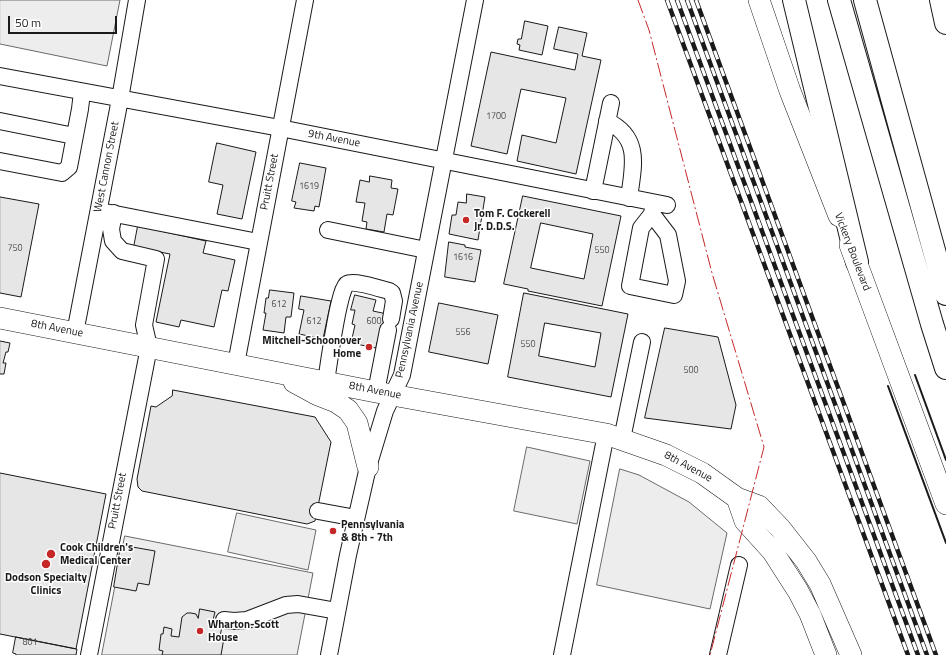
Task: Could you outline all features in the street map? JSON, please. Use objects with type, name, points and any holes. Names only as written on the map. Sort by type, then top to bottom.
[{"type":"highway","points":[[794,0],[857,262]]},
{"type":"highway","points":[[839,0],[946,368]]},
{"type":"highway","points":[[865,0],[946,294]]},
{"type":"highway","points":[[940,0],[946,23]]},
{"type":"main road","name":"Vickery Boulevard","points":[[759,0],[790,91],[857,262],[946,504]]},
{"type":"main road","name":"8th Avenue","points":[[0,318],[278,373],[614,436],[666,455],[702,473],[737,498],[759,506],[780,528],[806,561],[820,584],[851,655]]},
{"type":"main road","points":[[278,373],[318,395],[336,402],[348,410],[357,423],[368,467]]},
{"type":"main road","points":[[737,498],[745,521],[773,552],[798,592],[810,614],[826,655]]},
{"type":"street","name":"West Cannon Street","points":[[75,333],[120,99],[137,0]]},
{"type":"street","name":"Pruitt Street","points":[[236,364],[305,0]]},
{"type":"street","name":"Pennsylvania Avenue","points":[[329,655],[356,518],[368,467],[386,411],[384,393],[402,375],[475,0]]},
{"type":"street","name":"9th Avenue","points":[[0,76],[280,128],[629,198],[657,207]]},
{"type":"street","points":[[0,161],[62,173],[69,167],[82,92]]},
{"type":"street","points":[[593,191],[611,103]]},
{"type":"street","points":[[0,121],[74,136]]},
{"type":"street","points":[[607,121],[616,126],[632,146],[634,158],[629,198]]},
{"type":"street","points":[[657,207],[668,235],[677,281],[674,295],[630,286],[641,228],[657,207]]},
{"type":"street","points":[[99,210],[258,242]]},
{"type":"street","points":[[114,214],[111,229],[113,241],[122,251],[156,259],[144,325],[149,347]]},
{"type":"street","points":[[328,230],[426,250]]},
{"type":"street","points":[[326,382],[343,289],[348,283],[354,283],[389,290],[392,293],[394,301],[390,324],[384,393]]},
{"type":"street","points":[[562,655],[614,436],[642,342]]},
{"type":"street","name":"Pruitt Street","points":[[89,655],[149,347]]},
{"type":"street","points":[[318,510],[356,518]]},
{"type":"street","points":[[718,655],[739,565]]},
{"type":"street","points":[[224,620],[247,620],[286,605],[298,604],[337,611]]},
{"type":"shaded area","points":[[0,0],[120,0],[107,66],[0,44]]},
{"type":"shaded area","points":[[527,447],[590,461],[577,524],[514,511]]},
{"type":"shaded area","points":[[620,469],[639,475],[689,502],[727,533],[710,609],[597,585]]},
{"type":"shaded area","points":[[237,513],[316,530],[308,570],[228,552]]},
{"type":"shaded area","points":[[125,536],[313,573],[297,655],[102,655]]},
{"type":"building","points":[[525,21],[548,26],[542,55],[519,50],[520,45],[517,44],[518,39],[521,39]]},
{"type":"building","points":[[559,27],[587,33],[582,56],[601,60],[576,174],[517,161],[522,135],[556,143],[566,98],[521,89],[507,154],[471,146],[491,52],[575,70],[578,54],[554,49]]},
{"type":"building","points":[[217,143],[256,152],[242,219],[217,214],[223,185],[209,182]]},
{"type":"building","points":[[300,163],[326,168],[319,207],[315,206],[314,211],[294,208],[296,202],[292,201]]},
{"type":"building","points":[[370,176],[392,180],[391,188],[398,189],[393,215],[387,214],[384,232],[366,229],[367,222],[362,221],[365,203],[356,202],[360,180],[369,182]]},
{"type":"building","name":"Tom F. Cockerell Jr. D.D.S.","points":[[467,194],[485,197],[478,240],[449,234],[452,215],[456,215],[458,202],[466,203]]},
{"type":"building","points":[[523,196],[621,216],[602,306],[528,291],[528,289],[504,284]],"holes":[[[541,223],[593,234],[584,279],[531,268]]]},
{"type":"building","points":[[0,197],[39,204],[21,297],[0,293]]},
{"type":"building","points":[[138,226],[206,241],[203,253],[235,260],[228,291],[222,290],[214,327],[181,320],[179,327],[156,322],[170,254],[134,247]]},
{"type":"building","points":[[449,242],[481,250],[475,282],[445,277]]},
{"type":"building","points":[[270,290],[294,293],[291,317],[286,317],[284,333],[263,330],[266,313],[264,313],[266,298],[268,298]]},
{"type":"building","points":[[524,293],[628,314],[611,397],[508,377]],"holes":[[[545,323],[601,333],[595,367],[539,356]]]},
{"type":"building","points":[[355,295],[376,300],[373,311],[387,314],[397,320],[394,331],[377,342],[376,348],[351,343],[355,325],[352,324],[355,310],[351,310]]},
{"type":"building","points":[[301,296],[331,301],[323,339],[299,334],[304,310],[299,309]]},
{"type":"building","points":[[439,303],[498,315],[488,364],[429,352]]},
{"type":"building","points":[[665,328],[718,337],[736,405],[731,429],[645,418]]},
{"type":"building","points":[[0,341],[10,343],[3,363],[6,363],[4,374],[0,374]]},
{"type":"building","points":[[173,390],[315,417],[331,442],[315,521],[307,524],[142,491],[138,487],[137,479],[151,406],[156,407],[172,396]]},
{"type":"building","name":"Cook Children's Medical Center","points":[[0,473],[106,494],[76,649],[0,634]]},
{"type":"building","points":[[121,545],[155,551],[149,585],[138,583],[136,591],[114,587]]},
{"type":"building","name":"Wharton-Scott House","points":[[200,609],[215,612],[212,624],[222,626],[220,637],[224,638],[221,655],[162,655],[163,651],[159,650],[161,634],[163,634],[164,627],[172,629],[171,636],[179,637],[182,617],[187,613],[191,613],[196,614],[198,618]]},
{"type":"building","points":[[16,637],[77,649],[76,655],[16,655],[13,653]]},
{"type":"railway","points":[[667,0],[908,655]]},
{"type":"railway","points":[[677,0],[918,655]]},
{"type":"railway","points":[[687,0],[927,655]]},
{"type":"railway","points":[[696,0],[936,655]]},
{"type":"wall","points":[[915,375],[946,460]]},
{"type":"wall","points":[[888,386],[946,543]]},
{"type":"power","points":[[638,0],[649,30],[712,273],[764,447],[710,655]]},
{"type":"place","name":"Tom F. Cockerell Jr. D.D.S.","points":[[466,220]]},
{"type":"place","name":"Mitchell-Schoonover Home","points":[[369,347]]},
{"type":"place","name":"Pennsylvania & 8th - 7th","points":[[333,531]]},
{"type":"place","name":"Cook Children's Medical Center","points":[[51,554]]},
{"type":"place","name":"Dodson Specialty Clinics","points":[[46,564]]},
{"type":"place","name":"Wharton-Scott House","points":[[200,631]]}]
